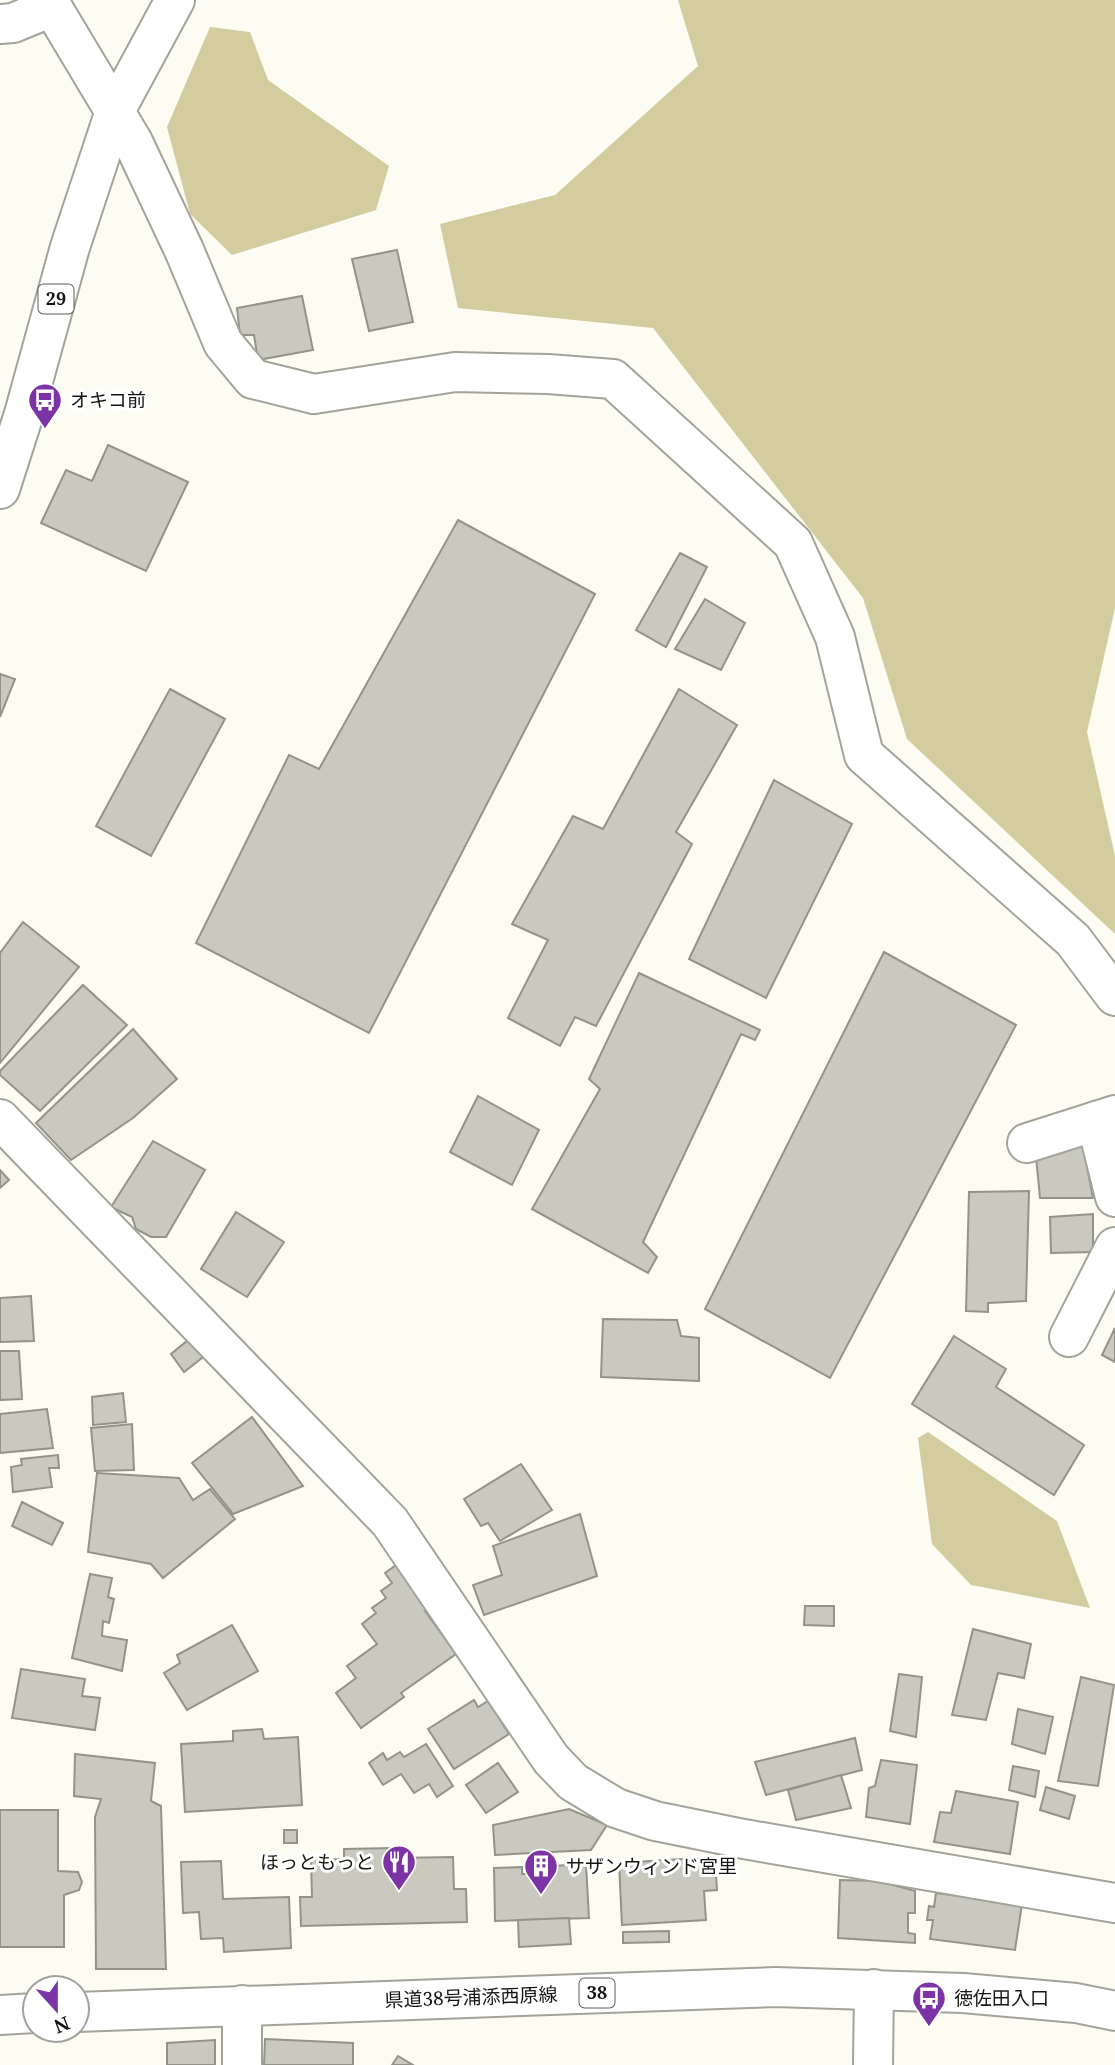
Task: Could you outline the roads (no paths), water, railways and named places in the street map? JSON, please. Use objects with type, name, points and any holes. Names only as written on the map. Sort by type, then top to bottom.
[{"type":"street","name":"29","points":[[0,489],[24,414],[70,247],[115,111],[168,3]]},
{"type":"street","points":[[0,24],[13,23],[50,4],[149,173],[223,343],[253,379],[314,394],[455,372],[548,374],[613,379],[793,543],[835,637],[864,755],[1073,940],[1115,996]]},
{"type":"street","points":[[1027,1143],[1106,1118],[1115,1197]]},
{"type":"street","points":[[0,1119],[390,1522],[551,1759],[573,1782],[616,1808],[655,1821],[744,1839],[1115,1903]]},
{"type":"street","points":[[1069,1337],[1115,1247]]},
{"type":"street","name":"県道38号浦添西原線","points":[[91,2011],[755,1987],[963,1993],[1076,2003],[1115,2011]]},
{"type":"street","points":[[873,2065],[874,1989]]},
{"type":"street","points":[[242,2005],[242,2065]]},
{"type":"street","points":[[0,2015],[21,2014]]},
{"type":"place","name":"オキコ前","points":[[45,430]]},
{"type":"place","name":"ほっともっと","points":[[399,1892]]},
{"type":"place","name":"サザンウィンド宮里","points":[[541,1896]]},
{"type":"place","name":"徳佐田入口","points":[[929,2028]]}]
